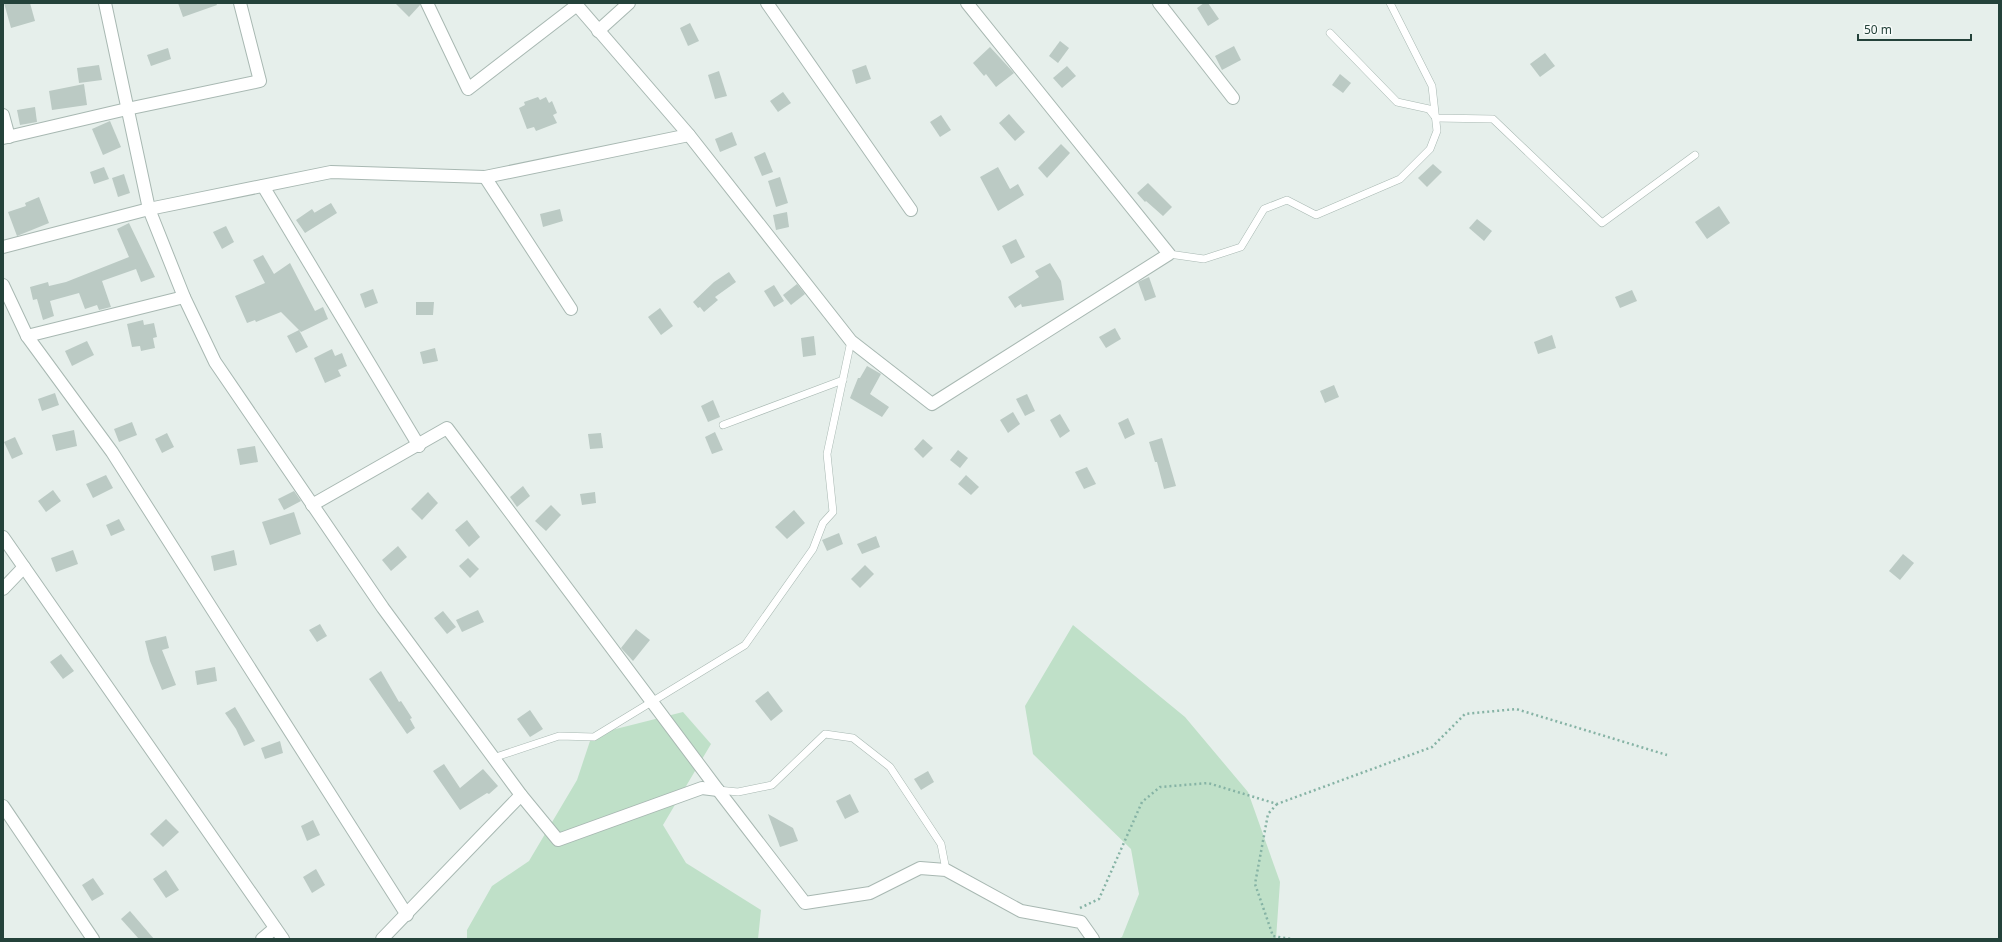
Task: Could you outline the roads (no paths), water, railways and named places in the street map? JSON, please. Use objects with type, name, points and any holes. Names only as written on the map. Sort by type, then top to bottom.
[{"type":"street","points":[[105,3],[149,209],[184,297],[215,362],[383,608],[520,795],[558,840],[702,788],[718,790]]},
{"type":"street","points":[[3,115],[6,137],[127,109],[260,81],[240,3]]},
{"type":"street","points":[[427,3],[468,89],[576,4],[689,135],[851,341],[932,404],[1169,254],[967,3]]},
{"type":"street","points":[[598,31],[629,3]]},
{"type":"street","points":[[767,3],[911,210]]},
{"type":"street","points":[[1160,3],[1233,98]]},
{"type":"street","points":[[3,247],[149,209],[332,172],[485,177],[689,135]]},
{"type":"street","points":[[485,177],[571,309]]},
{"type":"street","points":[[263,186],[418,446]]},
{"type":"street","points":[[3,285],[27,336],[112,452],[407,915]]},
{"type":"street","points":[[27,336],[184,297]]},
{"type":"street","points":[[312,505],[418,446],[447,428],[718,790],[805,903],[870,893],[920,868],[946,870],[1021,911],[1081,922],[1093,939]]},
{"type":"street","points":[[3,537],[283,939]]},
{"type":"street","points":[[3,589],[24,568]]},
{"type":"street","points":[[382,939],[407,915],[520,795]]},
{"type":"street","points":[[3,806],[93,939]]},
{"type":"street","points":[[262,939],[275,928]]},
{"type":"lane","points":[[1169,254],[1204,259],[1240,246],[1264,209],[1287,200],[1316,215],[1400,179],[1430,148],[1437,131],[1432,86],[1390,3]]},
{"type":"lane","points":[[1330,33],[1397,102],[1429,109],[1436,118]]},
{"type":"lane","points":[[1436,118],[1493,119],[1602,223],[1695,155]]},
{"type":"lane","points":[[493,758],[559,736],[594,737],[744,645],[814,549],[823,523],[833,512],[827,454],[851,341]]},
{"type":"lane","points":[[723,425],[843,380]]},
{"type":"lane","points":[[718,790],[738,792],[772,784],[825,734],[853,738],[890,767],[941,844],[946,870]]}]
